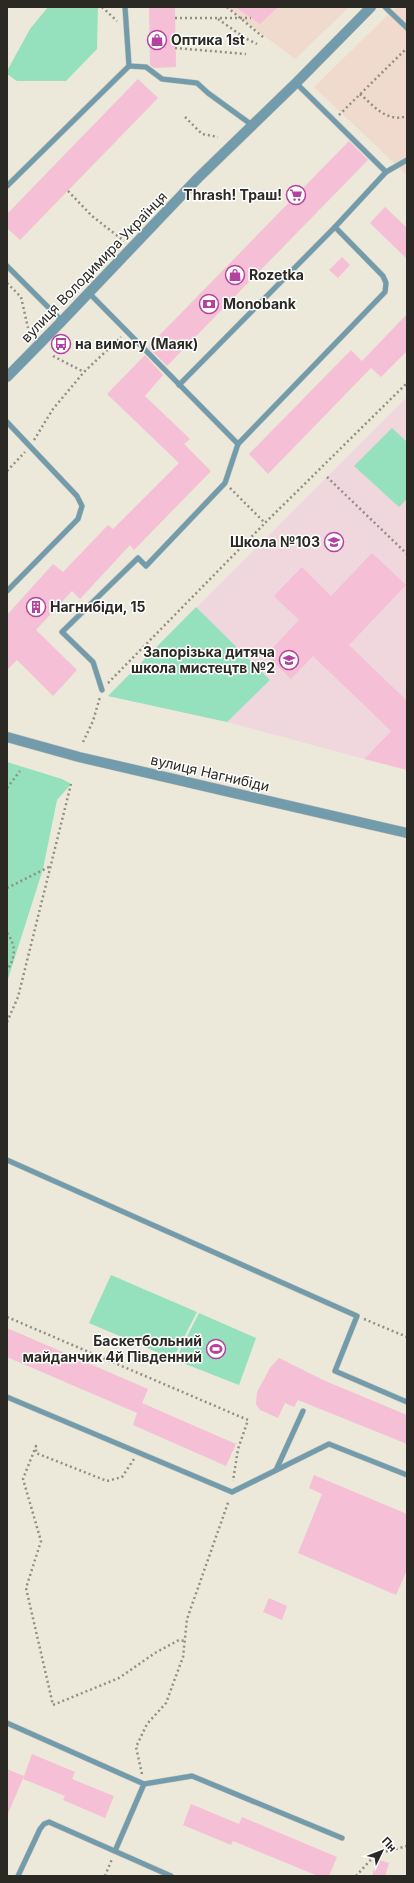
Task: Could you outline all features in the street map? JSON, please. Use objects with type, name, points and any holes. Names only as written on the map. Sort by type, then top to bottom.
[{"type":"street","name":"вулиця Володимира Українця","points":[[7,377],[198,178],[296,83],[371,7]]},
{"type":"street","name":"вулиця Нагнибіди","points":[[7,737],[79,757],[407,833]]},
{"type":"lane","points":[[125,7],[129,66]]},
{"type":"lane","points":[[385,7],[407,28]]},
{"type":"lane","points":[[7,186],[129,66],[146,67],[162,78],[197,83],[208,93],[252,125]]},
{"type":"lane","points":[[296,83],[386,172]]},
{"type":"lane","points":[[179,385],[335,228],[386,172],[407,160]]},
{"type":"lane","points":[[102,690],[93,662],[62,632],[138,558],[146,566],[225,483],[238,444],[385,292],[386,283],[383,276],[335,228]]},
{"type":"lane","points":[[7,266],[62,321]]},
{"type":"lane","points":[[89,293],[238,444]]},
{"type":"lane","points":[[7,422],[77,496],[82,506],[78,519],[7,592]]},
{"type":"lane","points":[[7,1160],[357,1316],[335,1370],[407,1402]]},
{"type":"lane","points":[[7,1397],[232,1492],[329,1444],[407,1475]]},
{"type":"lane","points":[[275,1471],[303,1412]]},
{"type":"lane","points":[[7,1723],[144,1784],[192,1776],[342,1838]]},
{"type":"lane","points":[[115,1852],[144,1784]]},
{"type":"lane","points":[[18,1876],[40,1829],[44,1824],[49,1822],[171,1876]]},
{"type":"path","points":[[102,7],[126,30]]},
{"type":"path","points":[[227,7],[263,37]]},
{"type":"path","points":[[175,18],[251,18]]},
{"type":"path","points":[[218,18],[245,38],[257,44]]},
{"type":"path","points":[[175,48],[246,54]]},
{"type":"path","points":[[333,120],[407,48]]},
{"type":"path","points":[[360,94],[385,116],[407,119]]},
{"type":"path","points":[[401,118],[407,116]]},
{"type":"path","points":[[185,117],[202,134],[218,138]]},
{"type":"path","points":[[68,191],[92,216],[132,248]]},
{"type":"path","points":[[7,283],[21,297],[28,328]]},
{"type":"path","points":[[7,471],[30,447],[53,409],[84,372],[127,331]]},
{"type":"path","points":[[53,356],[84,372]]},
{"type":"path","points":[[83,742],[93,721],[102,690],[265,523],[407,383]]},
{"type":"path","points":[[327,477],[407,554]]},
{"type":"path","points":[[225,483],[265,523]]},
{"type":"path","points":[[7,788],[20,772]]},
{"type":"path","points":[[7,1022],[18,997],[71,784]]},
{"type":"path","points":[[7,888],[51,866]]},
{"type":"path","points":[[7,933],[14,947],[14,956],[7,970]]},
{"type":"path","points":[[357,1316],[407,1337]]},
{"type":"path","points":[[7,1317],[248,1420],[238,1449],[232,1492],[187,1619],[183,1657],[166,1703],[147,1724],[136,1747],[144,1784]]},
{"type":"path","points":[[138,1452],[122,1477],[107,1481],[36,1453],[36,1446],[23,1479],[41,1541],[26,1588],[53,1705],[119,1678],[155,1653],[179,1640],[185,1641]]},
{"type":"path","points":[[356,1876],[376,1854],[407,1846]]},
{"type":"path","points":[[105,1876],[115,1852]]},
{"type":"shaded area","points":[[226,7],[349,7],[295,59]]},
{"type":"shaded area","points":[[396,7],[407,7],[407,175],[314,87]]},
{"type":"shaded area","name":"Школа №103","points":[[407,397],[407,714],[364,759],[227,722],[108,696]]},
{"type":"green space","points":[[48,7],[98,8],[97,49],[66,81],[17,81],[7,74],[7,71],[30,29]]},
{"type":"green space","points":[[392,428],[407,442],[407,499],[399,507],[354,466]]},
{"type":"green space","points":[[196,607],[270,680],[227,722],[108,696]]},
{"type":"green space","points":[[7,762],[62,779],[71,784],[57,800],[43,869],[7,982]]},
{"type":"green space","points":[[111,1275],[197,1312],[173,1359],[89,1323]]},
{"type":"green space","name":"Баскетбольний майданчик 4й Південний","points":[[199,1313],[256,1338],[239,1385],[175,1360]]},
{"type":"building","points":[[149,7],[175,7],[176,67],[154,68],[150,65]]},
{"type":"building","points":[[235,7],[278,7],[260,24]]},
{"type":"building","points":[[138,79],[158,98],[20,240],[7,228],[7,214]]},
{"type":"building","points":[[349,141],[368,160],[167,366],[148,347]]},
{"type":"building","points":[[385,207],[407,228],[407,259],[370,223]]},
{"type":"building","points":[[342,257],[350,265],[338,278],[329,270]]},
{"type":"building","points":[[407,314],[407,351],[381,377],[371,368],[268,474],[249,454],[351,350],[362,361]]},
{"type":"building","points":[[145,355],[163,375],[145,396],[190,439],[184,444],[211,471],[134,550],[130,545],[80,599],[72,591],[36,630],[77,670],[53,696],[17,660],[7,670],[7,615],[53,564],[63,572],[108,525],[113,529],[179,463],[107,394]]},
{"type":"building","points":[[372,553],[406,585],[349,645],[407,701],[407,770],[364,759],[391,731],[313,656],[291,679],[266,655],[299,620],[274,596],[302,567],[331,596]]},
{"type":"building","points":[[7,1328],[148,1389],[142,1403],[236,1444],[226,1466],[133,1425],[137,1413],[7,1357]]},
{"type":"building","points":[[279,1358],[323,1380],[407,1415],[407,1444],[298,1400],[294,1407],[285,1403],[278,1418],[260,1410],[256,1404],[257,1392],[270,1368]]},
{"type":"building","points":[[314,1475],[407,1514],[407,1570],[396,1595],[298,1553],[322,1494],[309,1488]]},
{"type":"building","points":[[269,1598],[287,1606],[282,1620],[263,1612]]},
{"type":"building","points":[[32,1754],[75,1772],[72,1779],[114,1796],[105,1818],[63,1800],[65,1796],[23,1779]]},
{"type":"building","points":[[7,1769],[24,1776],[7,1816]]},
{"type":"building","points":[[191,1804],[239,1824],[242,1817],[337,1857],[329,1876],[318,1876],[233,1841],[231,1845],[183,1825]]},
{"type":"building","points":[[377,1859],[389,1863],[385,1876],[372,1876]]},
{"type":"place","name":"Оптика 1st","points":[[157,40]]},
{"type":"place","name":"Thrash! Траш!","points":[[296,195]]},
{"type":"place","name":"Rozetka","points":[[235,275]]},
{"type":"place","name":"Monobank","points":[[209,304]]},
{"type":"place","name":"на вимогу (Маяк)","points":[[61,344]]},
{"type":"place","name":"Школа №103","points":[[334,542]]},
{"type":"place","name":"Нагнибіди, 15","points":[[36,607]]},
{"type":"place","name":"Запорізька дитяча школа мистецтв №2","points":[[289,660]]},
{"type":"place","name":"Баскетбольний майданчик 4й Південний","points":[[216,1349]]}]
